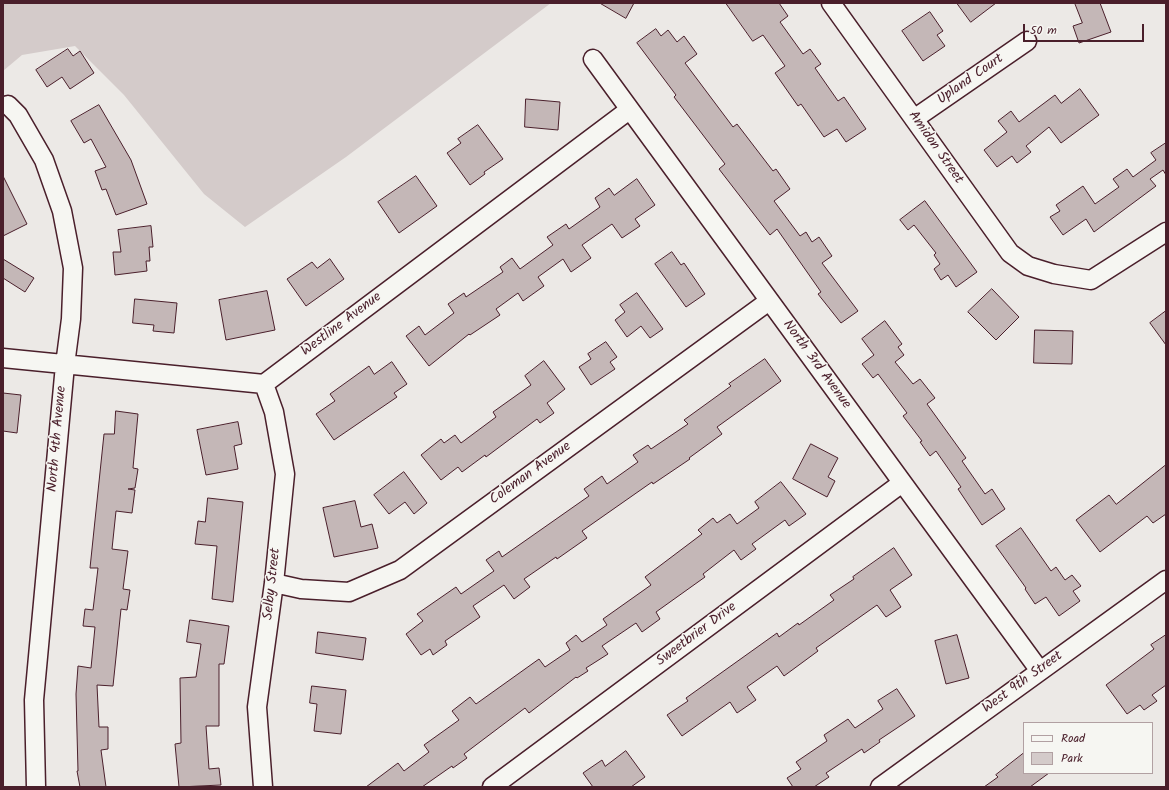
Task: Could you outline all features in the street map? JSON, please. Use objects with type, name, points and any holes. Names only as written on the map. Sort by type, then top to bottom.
[{"type":"street","name":"Amidon Street","points":[[831,3],[1010,253],[1028,266],[1054,274],[1091,280],[1166,232]]},
{"type":"street","name":"Upland Court","points":[[914,119],[1027,41]]},
{"type":"street","name":"North 3rd Avenue","points":[[593,59],[1040,671]]},
{"type":"street","name":"North 4th Avenue","points":[[8,106],[18,115],[44,160],[62,211],[73,268],[71,319],[65,365],[34,700],[36,787]]},
{"type":"street","name":"Westline Avenue","points":[[264,384],[630,110]]},
{"type":"street","name":"Coleman Avenue","points":[[274,583],[301,589],[349,592],[400,570],[769,301]]},
{"type":"street","points":[[3,358],[264,384]]},
{"type":"street","name":"Selby Street","points":[[263,787],[257,707],[274,583],[285,474],[274,412],[264,384]]},
{"type":"street","name":"Sweetbrier Drive","points":[[503,784],[902,483]]},
{"type":"street","name":"West 9th Street","points":[[880,787],[1166,580]]},
{"type":"green space","points":[[3,3],[551,3],[346,157],[245,227],[204,194],[124,95],[75,46],[22,55],[3,71]]},
{"type":"building","points":[[600,3],[634,3],[626,18]]},
{"type":"building","points":[[726,3],[779,3],[788,16],[780,22],[803,54],[810,49],[821,64],[815,68],[838,101],[844,97],[866,129],[846,142],[837,129],[824,137],[801,104],[798,106],[775,73],[785,66],[763,35],[753,41]]},
{"type":"building","points":[[957,3],[996,3],[971,22]]},
{"type":"building","points":[[1075,3],[1100,3],[1111,32],[1079,43],[1073,26],[1082,23]]},
{"type":"building","points":[[930,12],[943,31],[937,35],[945,46],[923,61],[902,31]]},
{"type":"building","points":[[656,29],[661,36],[668,30],[677,42],[684,36],[697,54],[685,63],[733,127],[737,124],[773,171],[776,169],[790,189],[774,201],[800,236],[806,232],[812,242],[819,237],[832,256],[822,263],[858,311],[841,323],[818,294],[821,292],[777,229],[770,235],[719,169],[725,164],[674,97],[676,95],[637,43]]},
{"type":"building","points":[[68,49],[73,56],[80,51],[94,73],[70,89],[62,77],[47,87],[36,70]]},
{"type":"building","points":[[1080,89],[1099,115],[1061,143],[1049,127],[1026,146],[1031,152],[1017,163],[1012,156],[997,167],[984,150],[1007,132],[998,121],[1011,111],[1019,122],[1055,95],[1061,103]]},
{"type":"building","points":[[526,99],[560,102],[558,130],[525,127]]},
{"type":"building","points":[[99,105],[131,160],[147,204],[116,215],[106,189],[102,190],[95,171],[106,167],[91,139],[84,143],[71,121]]},
{"type":"building","points":[[478,125],[503,159],[484,172],[485,174],[470,185],[447,153],[461,143],[458,139]]},
{"type":"building","points":[[1166,143],[1166,175],[1163,170],[1150,179],[1156,186],[1094,232],[1086,219],[1063,235],[1050,217],[1060,211],[1056,205],[1083,186],[1095,204],[1119,187],[1113,179],[1127,169],[1133,177],[1156,160],[1151,153]]},
{"type":"building","points":[[3,176],[27,224],[3,236]]},
{"type":"building","points":[[416,176],[437,206],[399,233],[378,202]]},
{"type":"building","points":[[637,179],[655,205],[635,219],[640,226],[622,238],[612,224],[582,245],[591,258],[571,272],[563,259],[538,277],[544,286],[523,301],[518,293],[496,309],[500,315],[470,335],[469,334],[429,366],[406,336],[419,326],[425,335],[454,313],[448,304],[464,293],[466,297],[503,272],[500,267],[512,258],[520,269],[553,245],[547,237],[566,224],[569,229],[600,207],[595,198],[609,188],[614,195]]},
{"type":"building","points":[[925,201],[977,272],[956,287],[948,275],[941,280],[934,269],[940,264],[934,255],[936,253],[914,225],[908,230],[900,220]]},
{"type":"building","points":[[151,226],[153,247],[149,247],[150,261],[146,261],[147,271],[115,275],[113,252],[121,252],[118,230]]},
{"type":"building","points":[[672,252],[681,265],[684,263],[705,294],[686,307],[655,264]]},
{"type":"building","points":[[3,259],[34,278],[25,292],[3,278]]},
{"type":"building","points":[[330,259],[344,279],[306,306],[287,279],[312,262],[317,268]]},
{"type":"building","points":[[992,289],[1019,317],[996,340],[968,312]]},
{"type":"building","points":[[267,291],[275,330],[226,340],[219,300]]},
{"type":"building","points":[[637,293],[663,329],[650,338],[641,326],[627,337],[615,320],[625,312],[620,305]]},
{"type":"building","points":[[135,299],[177,303],[174,333],[153,331],[154,325],[133,323]]},
{"type":"building","points":[[1166,311],[1166,345],[1150,323]]},
{"type":"building","points":[[885,321],[902,344],[898,347],[904,355],[895,362],[913,384],[920,379],[935,398],[927,404],[966,458],[962,461],[985,494],[992,489],[1005,509],[982,525],[958,489],[961,487],[936,451],[930,456],[920,442],[922,441],[903,416],[907,413],[878,374],[873,378],[862,364],[874,355],[862,339]]},
{"type":"building","points":[[1035,330],[1073,331],[1072,364],[1034,363]]},
{"type":"building","points":[[606,342],[617,357],[610,362],[615,369],[591,385],[579,367],[591,359],[588,354]]},
{"type":"building","points":[[765,359],[781,381],[717,427],[722,434],[689,458],[690,459],[653,484],[652,482],[582,531],[587,538],[557,559],[556,557],[524,579],[530,587],[514,599],[504,585],[473,606],[480,617],[445,641],[447,645],[433,655],[430,649],[421,655],[406,634],[423,621],[417,614],[456,587],[461,594],[494,571],[486,560],[499,551],[502,557],[589,496],[584,489],[602,476],[607,484],[638,462],[633,455],[648,445],[651,449],[688,424],[684,420],[731,386],[729,384]]},
{"type":"building","points":[[544,361],[565,389],[547,403],[554,413],[540,423],[537,419],[486,457],[485,455],[462,472],[458,467],[441,480],[421,455],[441,439],[444,443],[455,435],[461,443],[496,417],[493,412],[531,385],[525,376]]},
{"type":"building","points":[[392,362],[407,384],[394,393],[397,397],[334,440],[316,414],[335,401],[330,394],[369,366],[374,374]]},
{"type":"building","points":[[3,393],[21,395],[17,433],[3,431]]},
{"type":"building","points":[[116,411],[138,414],[133,468],[138,469],[135,488],[128,489],[135,490],[132,513],[116,511],[112,549],[128,551],[123,589],[130,590],[127,610],[121,609],[113,686],[97,685],[99,727],[108,727],[108,749],[101,750],[106,787],[80,787],[77,771],[76,694],[78,666],[91,668],[95,627],[83,626],[85,609],[93,610],[98,568],[90,568],[104,434],[114,434]]},
{"type":"building","points":[[238,422],[242,444],[234,446],[238,469],[206,475],[197,430]]},
{"type":"building","points":[[811,444],[838,458],[828,477],[835,481],[827,497],[793,479]]},
{"type":"building","points":[[1166,465],[1166,514],[1153,523],[1147,516],[1100,552],[1076,520],[1109,495],[1116,504]]},
{"type":"building","points":[[404,472],[427,503],[414,514],[405,502],[389,514],[374,495]]},
{"type":"building","points":[[781,482],[806,514],[789,526],[785,520],[752,544],[756,549],[741,560],[734,550],[703,574],[705,577],[656,612],[660,619],[642,632],[636,623],[602,646],[608,654],[586,668],[588,671],[577,678],[576,677],[529,713],[525,708],[464,754],[467,758],[453,768],[452,766],[422,787],[366,787],[398,763],[404,771],[429,752],[424,745],[459,720],[452,711],[470,697],[476,704],[539,659],[545,667],[570,650],[566,643],[576,635],[582,642],[607,625],[603,619],[651,585],[645,577],[702,534],[698,530],[713,518],[717,523],[730,514],[737,524],[759,508],[755,502]]},
{"type":"building","points":[[208,498],[243,502],[233,602],[212,599],[217,546],[195,544],[198,521],[205,522]]},
{"type":"building","points":[[355,501],[361,527],[372,524],[378,548],[334,557],[323,508]]},
{"type":"building","points":[[1021,528],[1051,571],[1056,567],[1065,580],[1072,575],[1081,586],[1073,591],[1080,601],[1059,616],[1046,597],[1035,604],[1025,589],[1026,588],[996,546]]},
{"type":"building","points":[[894,548],[912,575],[890,590],[901,607],[886,617],[877,605],[816,648],[818,651],[784,676],[777,666],[747,687],[756,700],[737,713],[730,702],[682,736],[667,715],[688,701],[686,698],[777,633],[779,637],[798,623],[799,625],[834,600],[830,595],[854,579],[853,577]]},
{"type":"building","points":[[190,620],[229,626],[224,664],[219,664],[219,726],[206,726],[209,769],[219,768],[221,785],[179,787],[175,744],[181,743],[180,678],[196,677],[201,644],[187,642]]},
{"type":"building","points":[[318,632],[366,638],[363,660],[316,653]]},
{"type":"building","points":[[957,635],[969,678],[946,684],[935,641]]},
{"type":"building","points":[[1166,635],[1166,685],[1152,695],[1157,701],[1144,710],[1140,705],[1127,714],[1106,685],[1154,649],[1151,645]]},
{"type":"building","points":[[312,686],[346,690],[341,734],[314,731],[317,704],[310,703]]},
{"type":"building","points":[[897,689],[915,716],[879,740],[880,742],[864,753],[862,749],[826,773],[829,777],[814,787],[793,787],[787,778],[801,769],[796,762],[827,741],[824,735],[848,719],[855,728],[883,709],[878,701]]},
{"type":"building","points":[[626,751],[645,777],[631,787],[593,787],[583,773],[602,760],[605,766]]},
{"type":"building","points":[[1023,754],[1023,774],[1048,774],[1030,787],[984,787],[998,777],[996,775]]}]
